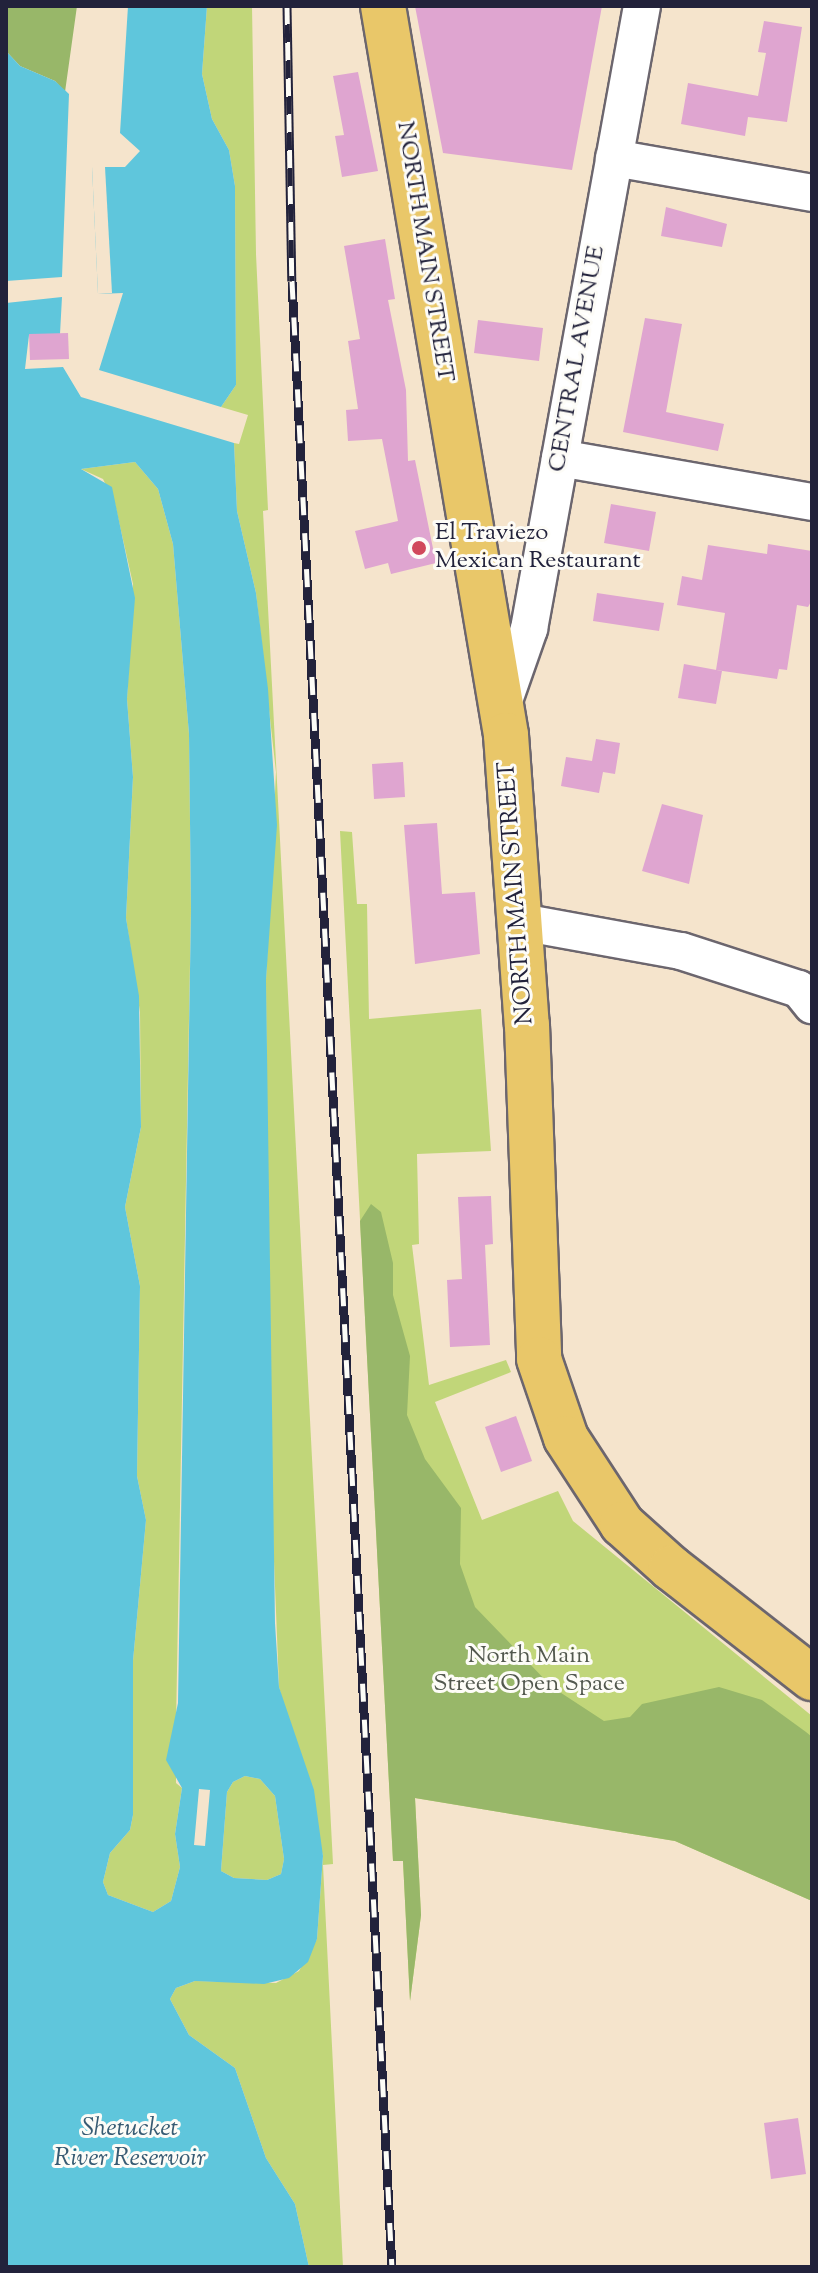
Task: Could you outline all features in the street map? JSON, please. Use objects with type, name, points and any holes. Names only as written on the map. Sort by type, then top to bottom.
[{"type":"main road","name":"NORTH MAIN STREET","points":[[383,6],[501,709],[521,922],[534,1323],[556,1414],[578,1462],[622,1524],[671,1568],[812,1678]]},
{"type":"street","name":"CENTRAL AVENUE","points":[[501,709],[525,650],[642,6]]},
{"type":"street","points":[[614,158],[812,193]]},
{"type":"street","points":[[560,458],[812,502]]},
{"type":"street","points":[[521,922],[681,951],[799,989],[812,1005]]},
{"type":"green space","points":[[6,6],[77,6],[65,92],[55,81],[20,66],[6,51]]},
{"type":"green space","points":[[207,6],[252,6],[256,254],[268,510],[263,511],[333,1864],[323,1865],[343,2267],[309,2267],[295,2204],[266,2158],[235,2068],[189,2035],[170,1999],[176,1988],[195,1981],[276,1983],[299,1971],[317,1939],[323,1856],[279,1687],[269,1435],[266,980],[276,772],[256,593],[237,511],[234,443],[239,444],[248,415],[221,407],[236,385],[235,186],[229,150],[212,119],[202,74]]},
{"type":"green space","points":[[135,462],[158,489],[173,544],[189,734],[191,909],[176,1725],[176,1783],[182,1788],[175,1834],[180,1867],[171,1901],[153,1912],[108,1895],[103,1882],[110,1853],[130,1830],[133,1815],[133,1661],[146,1520],[137,1476],[140,1286],[125,1207],[141,1127],[140,1012],[126,918],[133,777],[127,699],[133,584],[115,504],[103,479],[81,469]]},
{"type":"green space","name":"North Main Street Open Space","points":[[340,831],[352,832],[357,904],[367,904],[369,1019],[481,1009],[491,1151],[417,1154],[419,1244],[412,1245],[429,1385],[506,1360],[511,1372],[435,1402],[482,1520],[558,1491],[573,1521],[812,1716],[812,1901],[675,1841],[415,1798],[421,1915],[410,2001],[403,1861],[393,1861]]},
{"type":"green space","name":"North Main Street Open Space","points":[[371,1204],[381,1212],[393,1263],[393,1295],[410,1356],[407,1415],[425,1459],[461,1508],[460,1564],[475,1607],[552,1687],[604,1721],[630,1717],[642,1704],[719,1687],[762,1700],[812,1737],[812,1901],[675,1841],[415,1798],[421,1915],[410,2001],[403,1861],[393,1861],[360,1221]]},
{"type":"green space","points":[[245,1776],[260,1779],[275,1796],[284,1859],[281,1874],[267,1880],[234,1878],[221,1871],[227,1792],[233,1782]]},
{"type":"water","points":[[128,6],[207,6],[202,74],[212,119],[229,150],[235,186],[236,385],[221,407],[99,370],[123,293],[98,294],[92,167],[125,167],[140,151],[120,133]]},
{"type":"water","points":[[6,51],[20,66],[55,81],[69,94],[62,277],[6,281]]},
{"type":"water","name":"Shetucket River Reservoir","points":[[62,297],[60,334],[29,335],[25,369],[63,367],[81,397],[234,443],[237,511],[256,593],[268,689],[277,825],[266,980],[275,1623],[279,1687],[314,1790],[323,1856],[317,1939],[308,1962],[289,1978],[264,1984],[195,1981],[176,1988],[170,1999],[189,2035],[235,2068],[266,2158],[295,2204],[309,2267],[6,2267],[6,303]],"holes":[[[135,462],[158,489],[173,544],[189,734],[191,909],[178,1703],[166,1760],[182,1788],[175,1834],[180,1867],[171,1901],[153,1912],[108,1895],[103,1882],[110,1853],[130,1830],[133,1815],[133,1661],[146,1520],[137,1476],[140,1286],[125,1207],[141,1127],[139,996],[126,918],[133,777],[127,699],[135,598],[112,487],[81,469]],[[245,1776],[260,1779],[275,1796],[284,1859],[281,1874],[267,1880],[234,1878],[221,1871],[227,1792],[233,1782]],[[199,1789],[210,1790],[205,1846],[194,1845]]]},
{"type":"pier","points":[[92,167],[105,167],[112,293],[98,294]]},
{"type":"building","points":[[415,6],[602,6],[572,170],[443,153]]},
{"type":"building","points":[[764,21],[802,27],[787,122],[748,117],[745,136],[681,124],[688,83],[758,96],[766,53],[758,52]]},
{"type":"building","points":[[358,72],[378,171],[342,177],[335,136],[344,135],[333,76]]},
{"type":"building","points":[[666,207],[727,224],[722,247],[661,236]]},
{"type":"building","points":[[385,239],[395,299],[388,300],[406,390],[408,461],[415,460],[436,563],[391,574],[388,563],[365,569],[355,531],[398,521],[382,439],[348,441],[346,410],[358,409],[348,341],[360,339],[344,246]]},
{"type":"building","points":[[645,318],[682,324],[666,412],[724,424],[718,451],[623,432]]},
{"type":"building","points":[[478,320],[543,328],[539,361],[474,353]]},
{"type":"building","points":[[68,333],[69,359],[30,360],[29,334]]},
{"type":"building","points":[[611,504],[656,512],[649,551],[604,543]]},
{"type":"building","points":[[768,544],[812,551],[812,600],[808,607],[797,605],[787,670],[779,669],[777,679],[716,670],[725,613],[677,605],[682,576],[702,580],[708,545],[767,554]]},
{"type":"building","points":[[597,593],[664,603],[659,631],[593,621]]},
{"type":"building","points":[[684,664],[722,671],[716,704],[678,698]]},
{"type":"building","points":[[596,739],[620,743],[615,774],[603,772],[599,793],[561,786],[566,757],[592,761]]},
{"type":"building","points":[[403,762],[405,797],[374,799],[372,764]]},
{"type":"building","points":[[662,804],[703,815],[689,884],[642,871]]},
{"type":"building","points":[[437,823],[442,894],[475,892],[480,954],[415,964],[404,825]]},
{"type":"building","points":[[491,1196],[493,1244],[485,1245],[490,1345],[450,1347],[447,1280],[462,1279],[458,1197]]},
{"type":"building","points":[[516,1416],[532,1461],[501,1472],[485,1427]]},
{"type":"building","points":[[798,2118],[806,2174],[771,2179],[764,2123]]},
{"type":"railway","points":[[287,6],[292,281],[392,2267]]},
{"type":"place","name":"El Traviezo Mexican Restaurant","points":[[419,548]]}]
